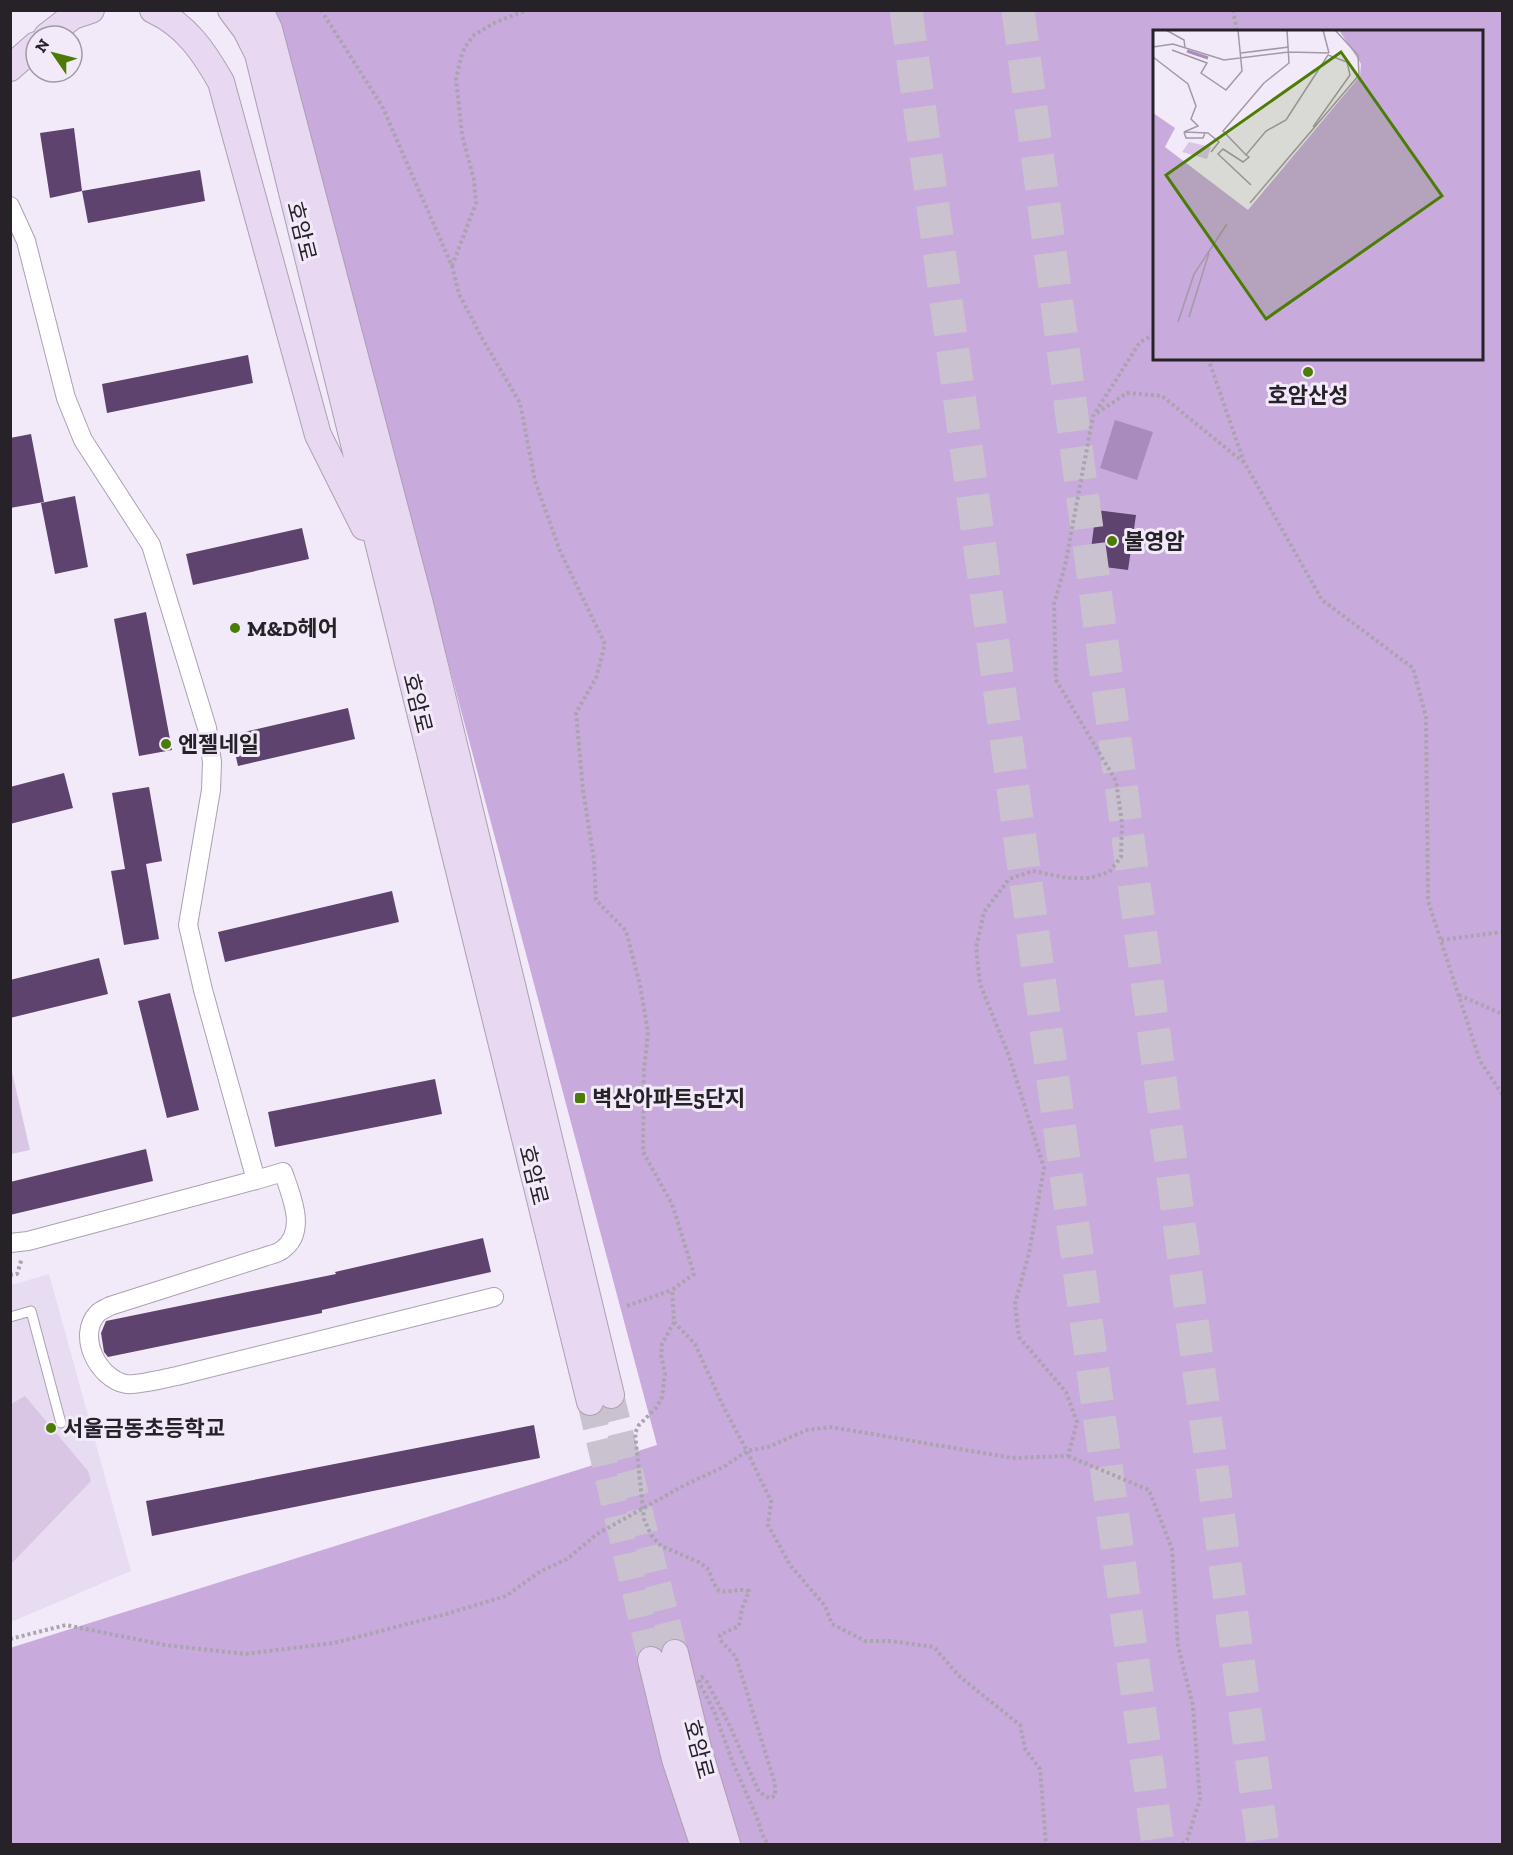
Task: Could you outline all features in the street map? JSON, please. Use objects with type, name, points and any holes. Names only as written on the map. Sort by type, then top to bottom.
[{"type":"main road","points":[[63,24],[73,16],[91,10]]},
{"type":"main road","points":[[153,10],[173,20],[202,50],[221,82],[318,435],[386,572]]},
{"type":"main road","name":"호암로","points":[[231,10],[246,30],[258,54],[386,572],[600,1399],[420,604],[269,29],[260,10]]},
{"type":"main road","points":[[10,68],[24,56]]},
{"type":"main road","name":"호암로","points":[[675,1653],[698,1748],[727,1845]]},
{"type":"main road","name":"호암로","points":[[651,1660],[675,1759],[703,1845]]},
{"type":"street","points":[[10,206],[26,241],[66,398],[83,440],[151,545],[207,728],[212,762],[211,790],[188,925],[203,990],[256,1180]]},
{"type":"street","points":[[10,1243],[28,1241],[284,1172],[296,1217],[294,1232],[282,1251],[110,1306],[98,1313],[90,1329],[91,1348],[99,1368],[112,1378],[127,1384],[177,1376],[494,1297]]},
{"type":"lane","points":[[10,1317],[31,1311],[61,1423]]},
{"type":"path","points":[[321,10],[382,106],[452,266],[459,294],[520,403],[534,482],[560,551],[604,644],[596,678],[576,713],[583,790],[594,860],[596,900],[626,931],[640,985],[648,1032],[644,1070],[643,1152],[672,1204],[694,1274],[672,1290],[627,1306]]},
{"type":"path","points":[[452,266],[476,203],[474,180],[462,135],[456,79],[461,57],[465,47],[474,36],[496,22],[526,10]]},
{"type":"path","points":[[1233,10],[1237,30]]},
{"type":"path","points":[[1068,1456],[1077,1422],[1066,1392],[1019,1337],[1015,1304],[1029,1253],[1044,1168],[1009,1056],[980,984],[976,948],[984,912],[1009,879],[1033,871],[1067,878],[1090,878],[1109,872],[1121,857],[1122,823],[1116,781],[1056,680],[1054,604],[1065,566],[1093,416],[1140,342],[1153,336]]},
{"type":"path","points":[[1209,360],[1244,462],[1322,600],[1413,668],[1426,717],[1428,901],[1480,1061],[1503,1094]]},
{"type":"path","points":[[1093,416],[1127,393],[1162,396],[1244,462]]},
{"type":"path","points":[[1441,940],[1503,932]]},
{"type":"path","points":[[1459,995],[1503,1014]]},
{"type":"path","points":[[672,1290],[674,1322],[662,1344],[661,1355],[665,1373],[662,1397],[657,1407],[639,1425],[635,1433],[644,1519],[651,1535],[661,1546],[701,1563],[709,1570],[719,1591],[730,1593],[741,1589],[749,1591],[739,1626],[720,1635],[720,1640],[736,1657],[775,1784],[775,1796],[769,1798],[759,1792],[729,1724],[707,1682],[702,1677],[699,1682],[714,1711],[764,1839],[769,1845]]},
{"type":"path","points":[[674,1322],[695,1344],[724,1408],[747,1450],[771,1502],[768,1525],[790,1564],[825,1606],[832,1624],[865,1641],[890,1641],[934,1647],[960,1677],[1020,1725],[1025,1749],[1040,1769],[1046,1845]]},
{"type":"path","points":[[10,1640],[66,1625],[165,1645],[245,1654],[334,1643],[446,1614],[506,1596],[541,1571],[567,1559],[597,1534],[725,1466],[747,1450],[768,1447],[807,1430],[831,1427],[1012,1458],[1068,1456],[1149,1490],[1173,1549],[1178,1646],[1193,1706],[1200,1799],[1188,1840],[1182,1845]]},
{"type":"shaded area","points":[[266,11],[1502,11],[1502,1844],[11,1844],[10,1648],[657,1445],[383,418]]},
{"type":"shaded area","points":[[1115,420],[1153,432],[1137,480],[1100,468]]},
{"type":"shaded area","points":[[11,1068],[30,1150],[10,1154]]},
{"type":"shaded area","name":"서울금동초등학교","points":[[49,1274],[131,1571],[11,1622],[11,1285]]},
{"type":"shaded area","points":[[25,1396],[88,1471],[91,1481],[11,1564],[11,1404]]},
{"type":"building","points":[[74,128],[82,191],[50,198],[40,133]]},
{"type":"building","points":[[200,170],[205,201],[88,223],[82,191]]},
{"type":"building","points":[[248,355],[253,383],[107,413],[102,384]]},
{"type":"building","points":[[31,434],[44,502],[10,508],[10,438]]},
{"type":"building","points":[[75,496],[88,567],[55,574],[41,503]]},
{"type":"building","points":[[1096,510],[1136,515],[1128,570],[1089,565]]},
{"type":"building","points":[[302,528],[309,559],[193,585],[186,554]]},
{"type":"building","points":[[146,612],[172,750],[139,756],[114,619]]},
{"type":"building","points":[[348,708],[355,739],[238,766],[231,735]]},
{"type":"building","points":[[64,773],[73,808],[10,824],[10,787]]},
{"type":"building","points":[[149,787],[162,861],[146,864],[159,939],[124,945],[111,871],[125,869],[112,793]]},
{"type":"building","points":[[392,891],[399,922],[225,962],[218,932]]},
{"type":"building","points":[[99,958],[108,994],[10,1018],[10,980]]},
{"type":"building","points":[[170,993],[199,1110],[167,1118],[138,1001]]},
{"type":"building","points":[[435,1079],[442,1114],[275,1147],[268,1112]]},
{"type":"building","points":[[146,1149],[153,1181],[10,1215],[10,1182]]},
{"type":"building","points":[[483,1238],[491,1272],[322,1310],[322,1313],[108,1357],[104,1352],[101,1333],[106,1321],[336,1274],[335,1272]]},
{"type":"building","points":[[534,1425],[540,1458],[152,1536],[146,1501]]},
{"type":"tunnel","points":[[906,10],[1158,1844]]},
{"type":"tunnel","points":[[1018,10],[1263,1844]]},
{"type":"tunnel","points":[[611,1395],[675,1653]]},
{"type":"tunnel","points":[[590,1402],[651,1660]]},
{"type":"place","name":"호암산성","points":[[1308,372]]},
{"type":"place","name":"불영암","points":[[1112,541]]},
{"type":"place","name":"M&D헤어","points":[[235,628]]},
{"type":"place","name":"엔젤네일","points":[[166,744]]},
{"type":"place","name":"벽산아파트5단지","points":[[580,1098]]},
{"type":"place","name":"서울금동초등학교","points":[[51,1428]]}]
